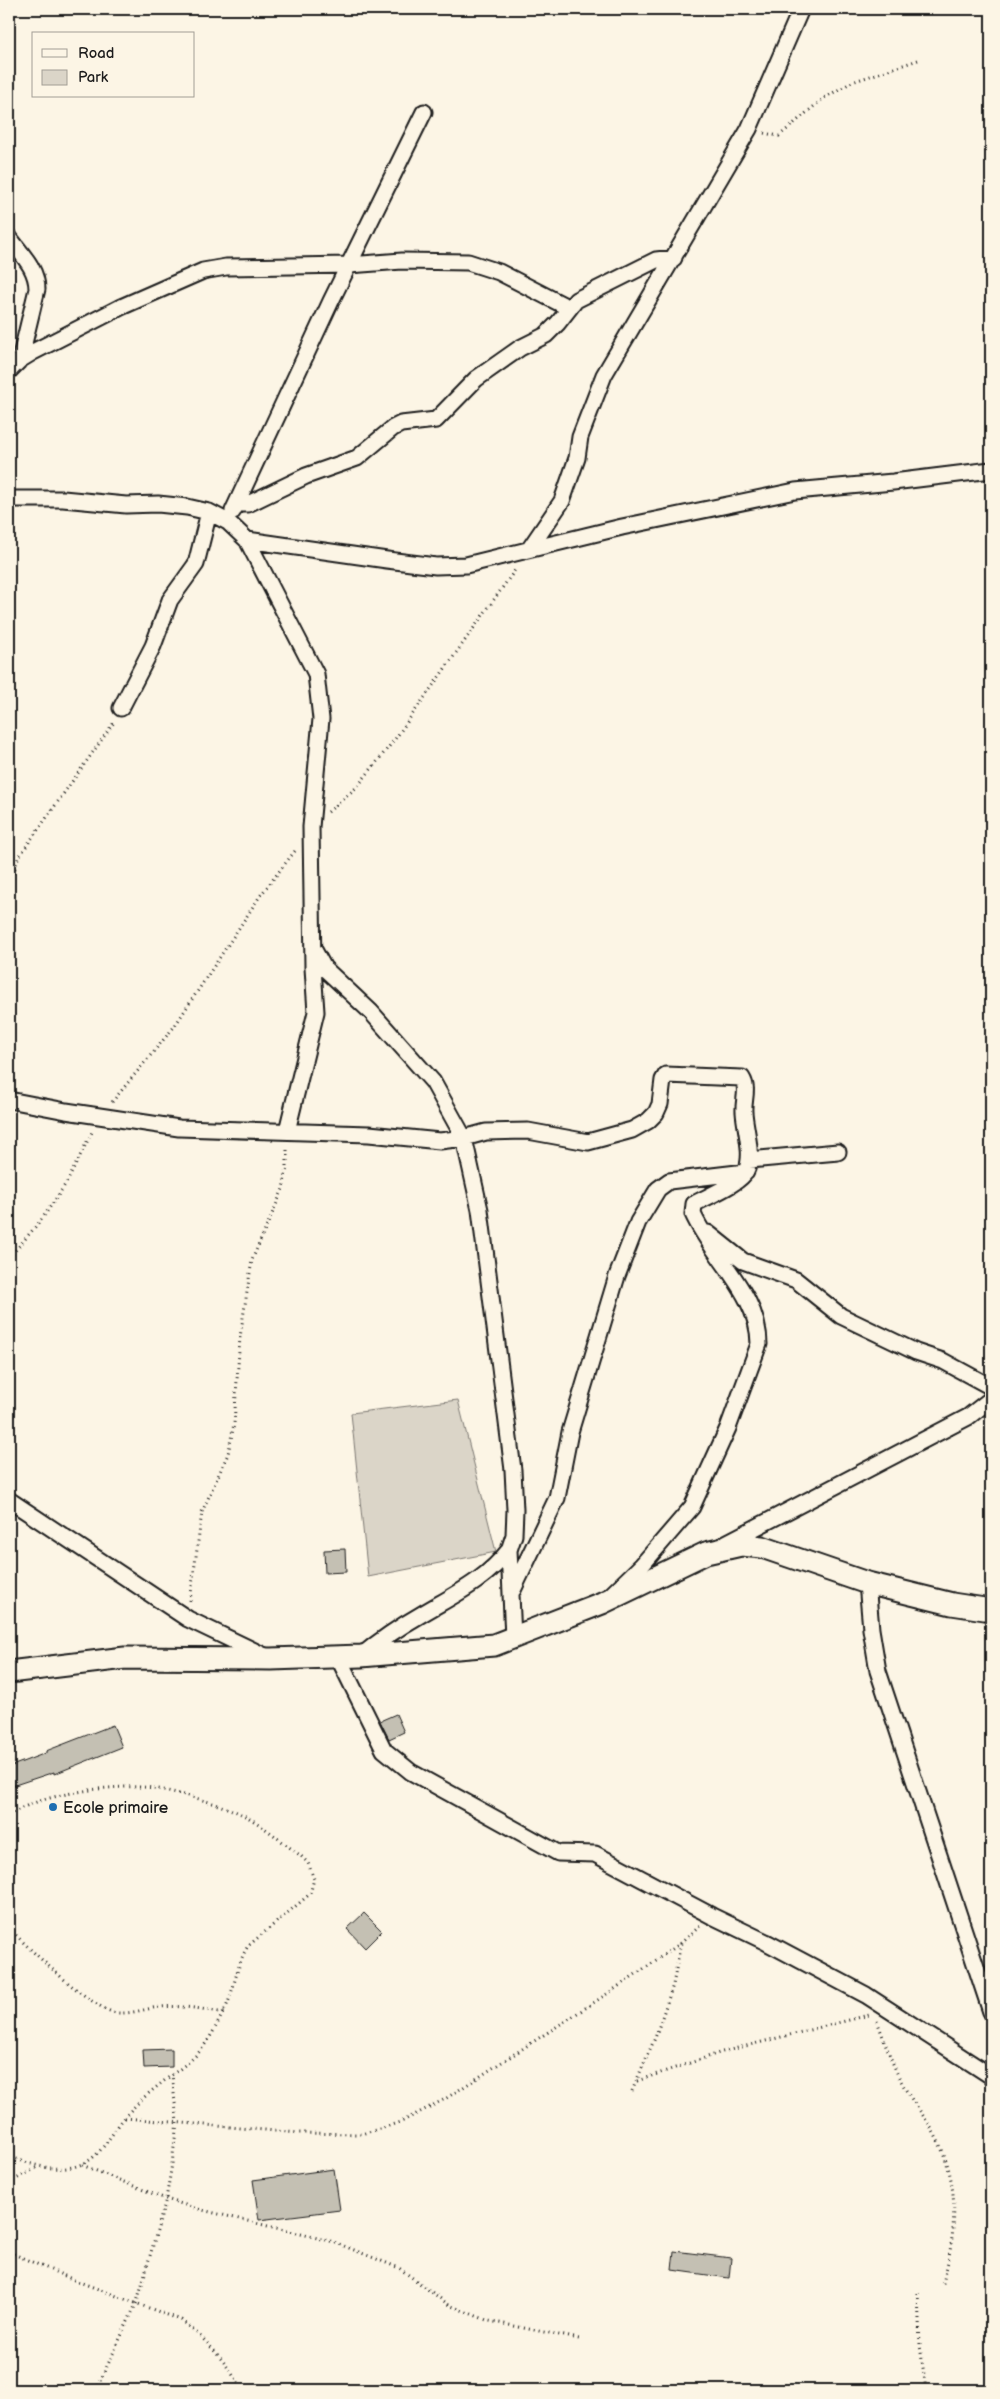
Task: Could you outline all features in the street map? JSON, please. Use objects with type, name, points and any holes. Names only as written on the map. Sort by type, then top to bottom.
[{"type":"street","points":[[530,548],[562,501],[577,458],[580,438],[604,375],[749,129],[801,9]]},
{"type":"street","points":[[228,522],[349,265],[424,112]]},
{"type":"street","points":[[9,237],[35,270],[37,280],[37,289],[20,360]]},
{"type":"street","points":[[236,504],[248,504],[306,476],[357,458],[393,428],[401,424],[436,420],[476,378],[520,348],[546,334],[558,323],[576,300],[639,267],[656,260],[674,258]]},
{"type":"street","points":[[9,371],[20,360],[121,307],[203,271],[226,267],[349,265],[402,261],[468,262],[499,272],[569,308]]},
{"type":"street","points":[[247,540],[436,566],[466,565],[622,527],[795,491],[991,470]]},
{"type":"street","points":[[9,498],[63,498],[126,505],[158,504],[209,512],[228,522],[247,540],[316,674],[321,719],[311,826],[316,1012],[287,1131]]},
{"type":"street","points":[[121,708],[154,646],[170,600],[196,564],[209,512]]},
{"type":"street","points":[[313,948],[330,975],[371,1012],[433,1082],[464,1138],[482,1218],[513,1470],[514,1535],[509,1550],[498,1564],[479,1580],[402,1626],[361,1656]]},
{"type":"street","points":[[9,1100],[66,1111],[179,1128],[369,1134],[440,1141],[504,1130],[528,1131],[588,1142],[605,1139],[632,1130],[656,1113],[660,1104],[663,1080],[666,1075],[742,1078],[746,1090],[743,1110],[747,1166],[739,1180],[694,1204],[693,1214],[698,1225],[743,1294],[759,1332],[759,1344],[728,1428],[692,1508],[642,1565],[602,1603]]},
{"type":"street","points":[[512,1593],[557,1498],[570,1432],[617,1276],[638,1222],[658,1189],[669,1181],[747,1166],[838,1152]]},
{"type":"street","points":[[698,1225],[743,1261],[796,1280],[841,1316],[916,1352],[943,1361],[991,1387]]},
{"type":"street","points":[[9,1672],[125,1658],[271,1660],[361,1656],[494,1645],[602,1603],[706,1553],[968,1417],[991,1399]]},
{"type":"street","points":[[9,1500],[188,1619],[271,1660]]},
{"type":"street","points":[[706,1553],[741,1545],[762,1547],[867,1584],[952,1604],[991,1610]]},
{"type":"street","points":[[509,1550],[514,1638]]},
{"type":"street","points":[[867,1584],[871,1629],[878,1671],[991,2012]]},
{"type":"street","points":[[338,1656],[384,1750],[411,1772],[558,1853],[595,1854],[712,1916],[766,1942],[866,1995],[991,2076]]},
{"type":"path","points":[[749,129],[779,136],[824,98],[852,82],[918,60]]},
{"type":"path","points":[[9,888],[18,858],[114,722],[121,708]]},
{"type":"path","points":[[9,1258],[42,1218],[67,1182],[101,1115]]},
{"type":"path","points":[[188,1619],[202,1512],[228,1454],[234,1424],[240,1337],[252,1260],[283,1190],[287,1167],[287,1131]]},
{"type":"path","points":[[9,1816],[41,1800],[71,1793],[152,1788],[242,1814],[301,1856],[312,1871],[314,1879],[310,1894],[248,1946],[241,1958],[233,1992],[224,2013],[207,2041],[192,2059],[148,2092],[124,2118],[90,2161],[72,2167],[39,2167],[9,2156]]},
{"type":"path","points":[[124,2118],[332,2134],[361,2134],[403,2121],[445,2099],[610,1992],[680,1944],[712,1916]]},
{"type":"path","points":[[9,1928],[48,1967],[103,2008],[114,2013],[181,2006],[224,2013]]},
{"type":"path","points":[[632,2091],[673,1985],[680,1944]]},
{"type":"path","points":[[637,2081],[722,2052],[874,2013],[901,2082],[933,2131],[947,2158],[954,2193],[953,2239],[942,2287]]},
{"type":"path","points":[[96,2390],[137,2302],[166,2199],[176,2122],[172,2074]]},
{"type":"path","points":[[82,2165],[166,2199],[257,2225],[334,2242],[407,2272],[449,2305],[489,2321],[579,2339]]},
{"type":"path","points":[[9,2184],[39,2167]]},
{"type":"path","points":[[9,2252],[74,2280],[175,2317],[194,2330],[236,2380],[242,2390]]},
{"type":"path","points":[[918,2293],[920,2345],[926,2390]]},
{"type":"green space","points":[[458,1400],[496,1552],[368,1577],[351,1413]]},
{"type":"building","points":[[345,1549],[346,1572],[325,1573],[324,1550]]},
{"type":"building","points":[[396,1714],[404,1732],[389,1739],[380,1721]]},
{"type":"building","points":[[113,1725],[122,1747],[54,1774],[54,1772],[9,1787],[9,1767]]},
{"type":"building","points":[[364,1913],[382,1931],[365,1948],[347,1929]]},
{"type":"building","points":[[172,2049],[172,2067],[144,2068],[143,2050]]},
{"type":"building","points":[[334,2169],[340,2210],[259,2220],[253,2180]]},
{"type":"building","points":[[674,2251],[731,2258],[729,2278],[672,2270]]},
{"type":"place","name":"Ecole primaire","points":[[53,1807]]}]
